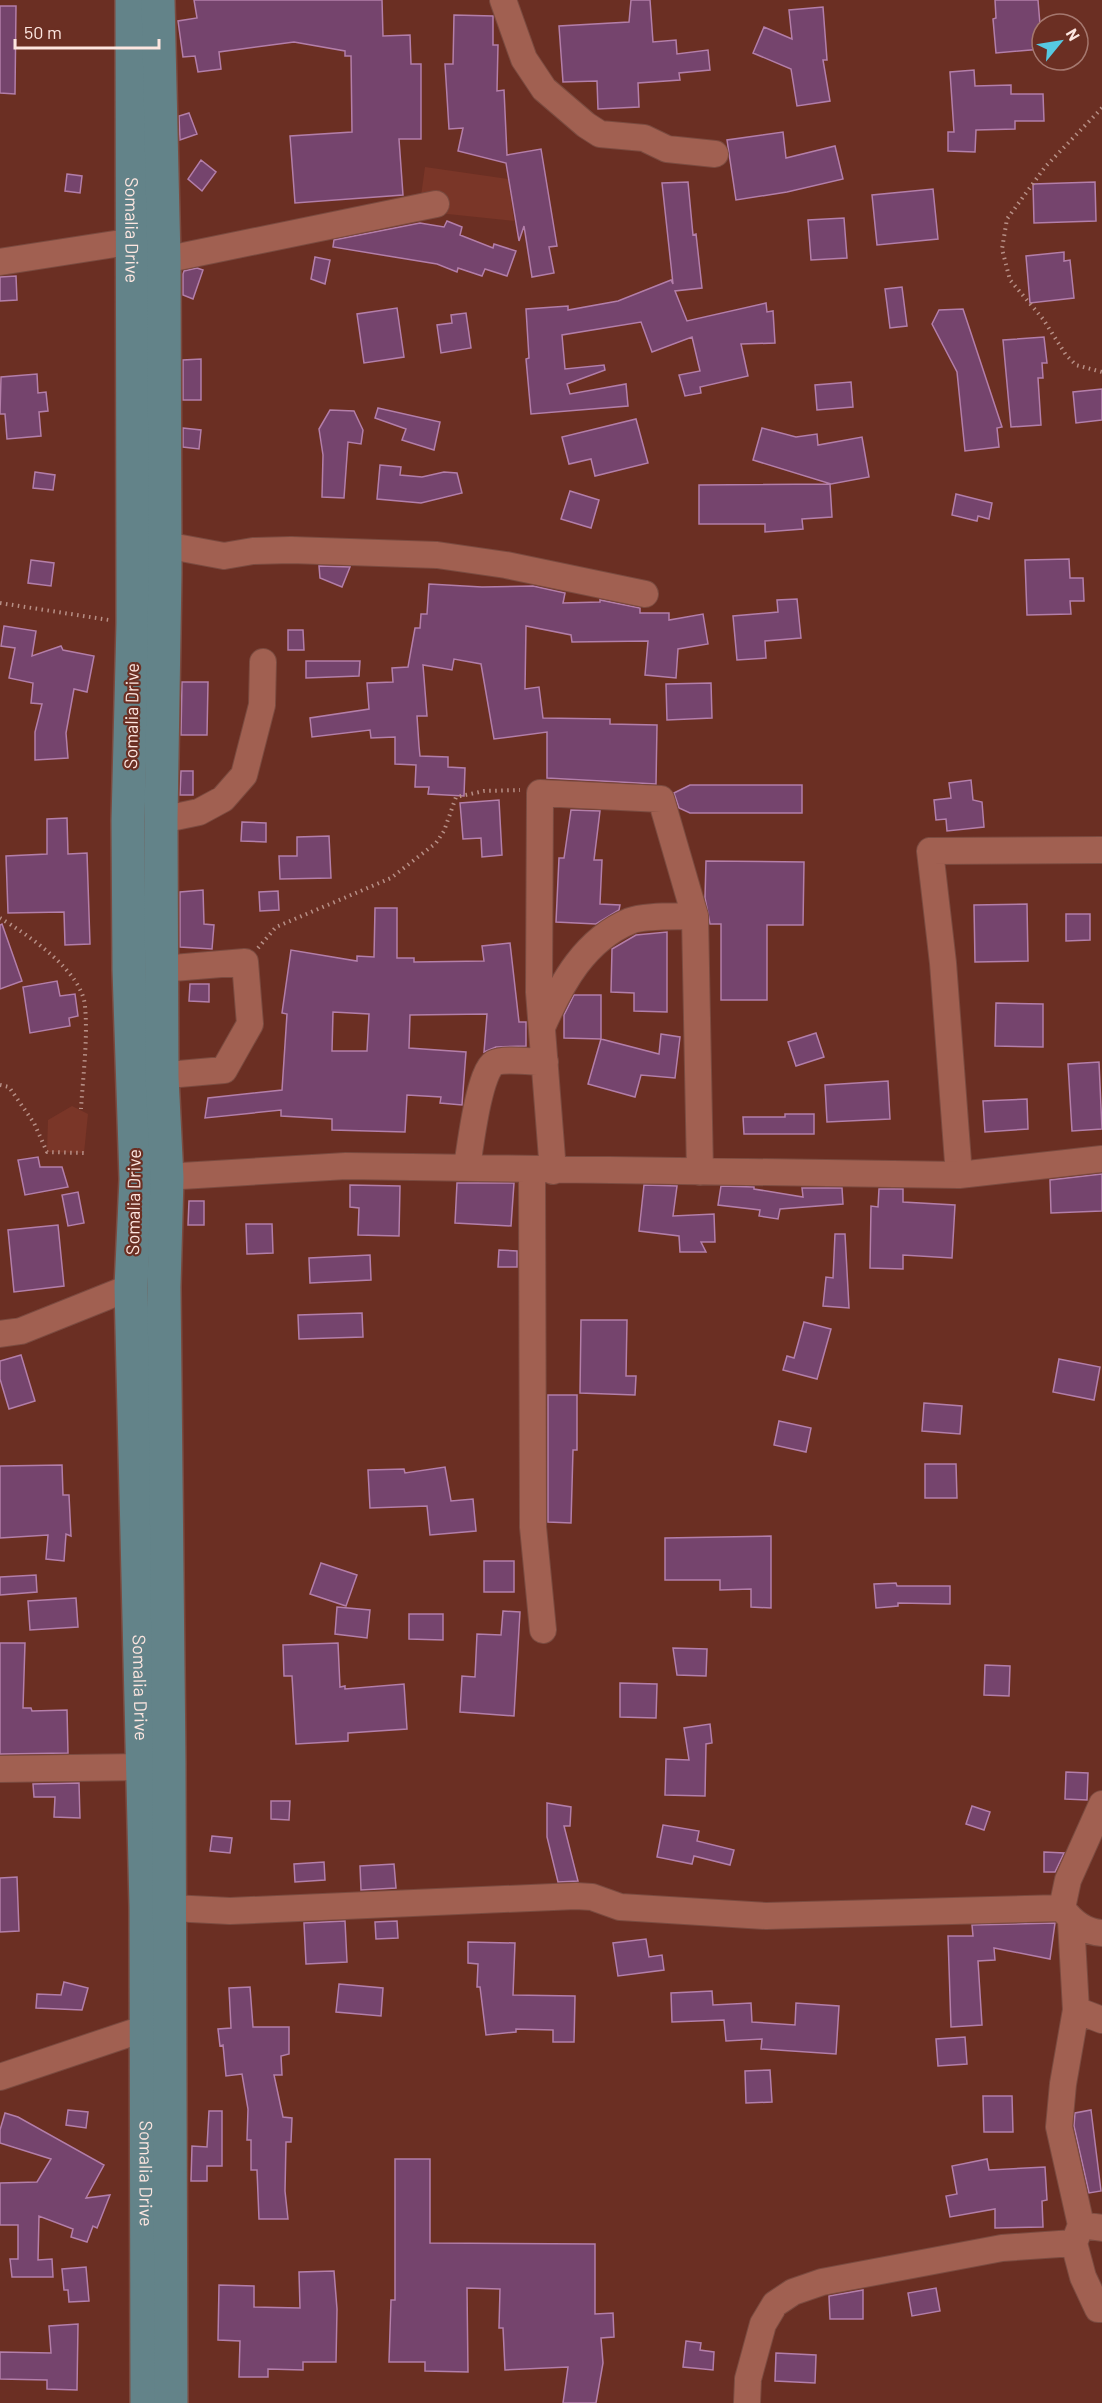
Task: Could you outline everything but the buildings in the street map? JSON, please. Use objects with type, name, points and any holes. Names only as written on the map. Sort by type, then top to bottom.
[{"type":"main road","name":"Somalia Drive","points":[[132,0],[133,623],[128,821],[152,1178],[164,1287],[158,1907],[171,2403]]},
{"type":"main road","name":"Somalia Drive","points":[[147,1077],[161,969],[160,820],[165,545],[164,260],[158,0]]},
{"type":"main road","name":"Somalia Drive","points":[[147,2403],[146,2028],[158,1907],[143,1767],[131,1287],[152,1178]]},
{"type":"street","points":[[503,0],[524,59],[544,89],[586,125],[600,134],[644,138],[667,149],[715,154]]},
{"type":"street","points":[[164,260],[436,204]]},
{"type":"street","points":[[0,262],[134,241]]},
{"type":"street","points":[[165,545],[224,556],[253,551],[291,550],[437,555],[506,565],[645,594]]},
{"type":"street","points":[[160,820],[199,812],[223,799],[244,775],[262,705],[263,662]]},
{"type":"street","points":[[543,1630],[533,1527],[545,1062],[541,1030],[540,793],[661,799],[695,916],[700,1172]]},
{"type":"street","points":[[959,1175],[943,963],[930,851],[1102,850]]},
{"type":"street","points":[[541,1030],[555,997],[572,969],[595,943],[632,920],[695,916]]},
{"type":"street","points":[[147,1077],[224,1070],[250,1024],[245,962],[161,969]]},
{"type":"street","points":[[467,1167],[479,1098],[488,1068],[495,1062],[545,1062]]},
{"type":"street","points":[[152,1178],[346,1166],[467,1167],[543,1171],[959,1175],[1102,1159]]},
{"type":"street","points":[[0,1334],[21,1330],[131,1287]]},
{"type":"street","points":[[0,1769],[143,1767]]},
{"type":"street","points":[[1102,1804],[1068,1880],[1067,1915],[1076,2010],[1063,2084],[1059,2127],[1068,2178],[1085,2232],[1083,2277],[1098,2309],[1102,2309]]},
{"type":"street","points":[[158,1907],[242,1910],[576,1896],[592,1897],[620,1907],[766,1916],[1067,1915],[1084,1928],[1102,1933]]},
{"type":"street","points":[[1076,2010],[1102,2020]]},
{"type":"street","points":[[0,2078],[146,2028]]},
{"type":"street","points":[[747,2403],[748,2379],[763,2324],[775,2304],[793,2292],[822,2282],[1085,2232]]},
{"type":"path","points":[[1102,108],[1045,167],[1007,219],[1002,249],[1010,280],[1042,319],[1066,355],[1076,365],[1093,372],[1102,372]]},
{"type":"path","points":[[0,603],[133,623]]},
{"type":"path","points":[[245,962],[276,927],[391,878],[436,843],[444,831],[456,797],[484,791],[513,789],[540,793]]},
{"type":"path","points":[[0,918],[21,931],[68,969],[85,1004],[81,1109]]},
{"type":"path","points":[[0,1085],[9,1087],[34,1122],[47,1152],[84,1152]]},
{"type":"shaded area","points":[[425,167],[508,179],[514,221],[419,211]]},
{"type":"shaded area","points":[[72,1106],[88,1114],[84,1153],[47,1152],[48,1120]]}]
